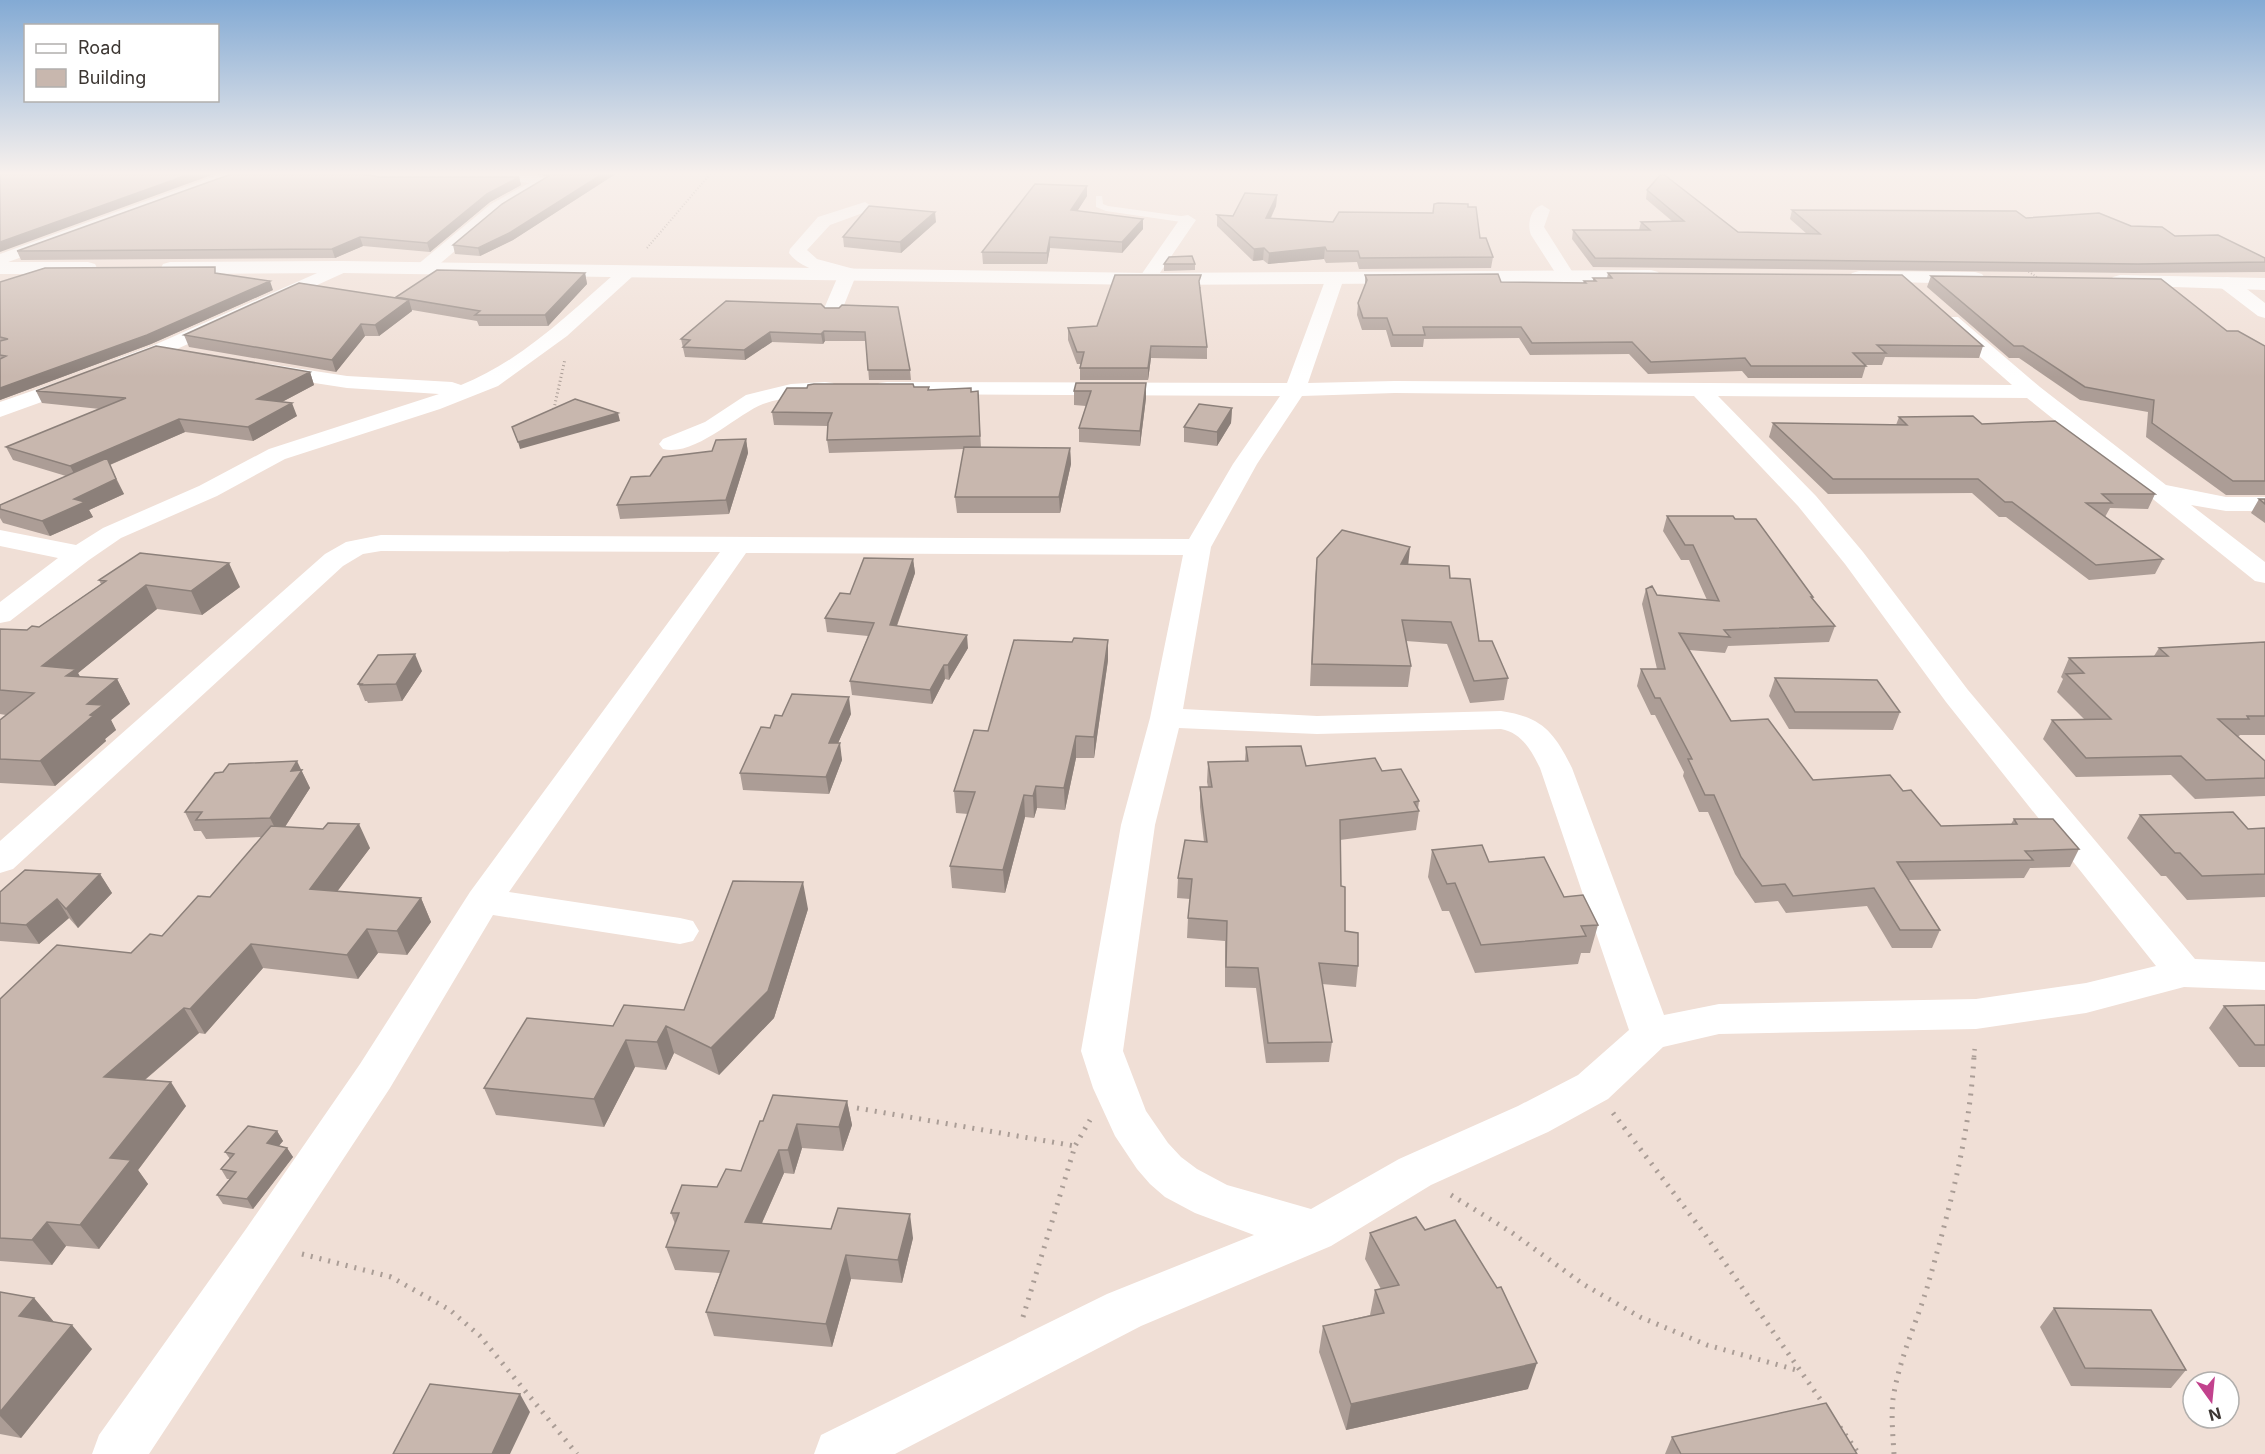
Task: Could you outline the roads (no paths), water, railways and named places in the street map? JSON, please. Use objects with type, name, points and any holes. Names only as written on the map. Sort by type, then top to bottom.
[{"type":"street","points":[[0,260],[51,241]]},
{"type":"street","points":[[423,269],[457,241]]},
{"type":"street","points":[[806,241],[798,253],[811,263],[848,273]]},
{"type":"street","points":[[1147,279],[1175,241]]},
{"type":"street","points":[[1543,241],[1566,276]]},
{"type":"street","points":[[0,410],[159,350],[342,267]]},
{"type":"street","points":[[152,268],[342,267],[1147,279],[1665,276]]},
{"type":"street","points":[[0,268],[106,268]]},
{"type":"street","points":[[0,285],[48,268]]},
{"type":"street","points":[[0,615],[80,554],[112,533],[208,491],[284,451],[474,389],[510,368],[560,332],[627,272]]},
{"type":"street","points":[[833,311],[848,273]]},
{"type":"street","points":[[1841,276],[2040,279]]},
{"type":"street","points":[[1901,277],[2032,392],[2265,575]]},
{"type":"street","points":[[1315,1231],[1225,1203],[1180,1183],[1135,1134],[1113,1087],[1102,1051],[1137,825],[1166,718],[1198,547],[1245,464],[1295,390],[1335,278]]},
{"type":"street","points":[[2098,281],[2265,284]]},
{"type":"street","points":[[2227,284],[2265,312]]},
{"type":"street","points":[[159,350],[194,356]]},
{"type":"street","points":[[253,367],[347,382],[421,388],[474,389]]},
{"type":"street","points":[[671,444],[713,427],[754,400],[801,389],[1295,390],[1395,387],[1702,392],[2032,392]]},
{"type":"street","points":[[1702,392],[1827,525],[1957,696],[2184,973]]},
{"type":"street","points":[[2155,489],[2226,504],[2265,504]]},
{"type":"street","points":[[0,538],[80,554]]},
{"type":"street","points":[[0,861],[334,560],[356,548],[381,543],[1198,547]]},
{"type":"street","points":[[118,1454],[263,1244],[375,1076],[483,901],[738,546]]},
{"type":"street","points":[[1166,718],[1317,725],[1501,720],[1529,728],[1543,742],[1556,768],[1651,1034]]},
{"type":"street","points":[[483,901],[680,932]]},
{"type":"street","points":[[840,1454],[1124,1310],[1315,1231],[1415,1172],[1502,1134],[1593,1087],[1651,1034],[1719,1019],[1976,1014],[2086,998],[2184,973],[2265,975]]}]
